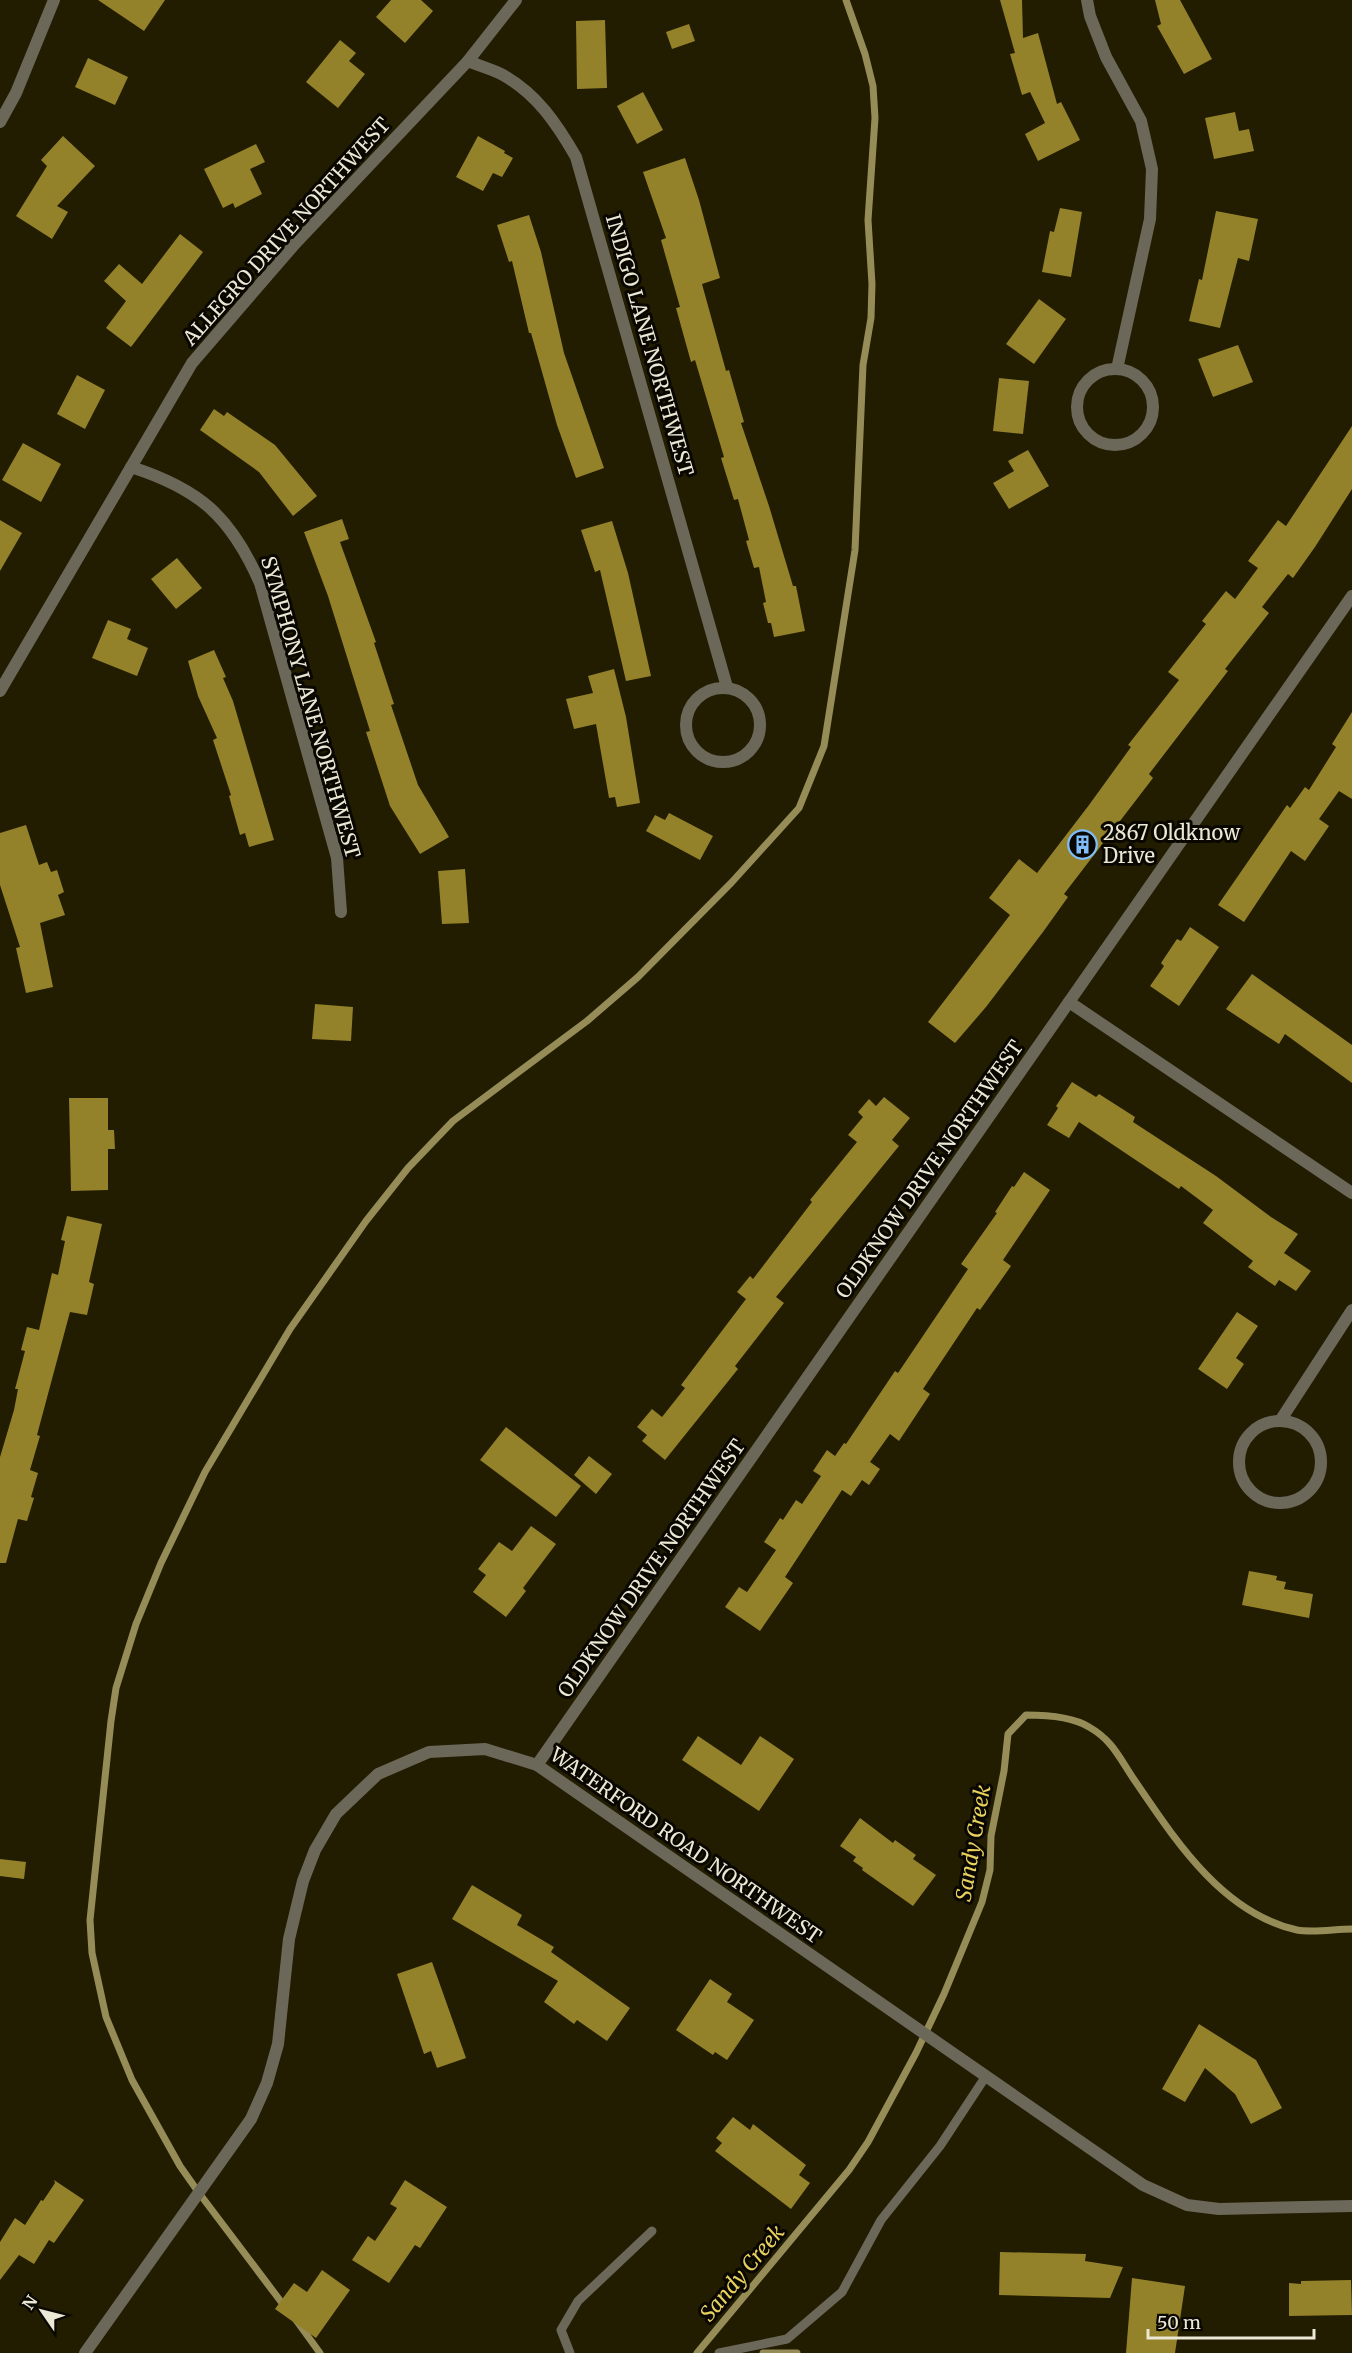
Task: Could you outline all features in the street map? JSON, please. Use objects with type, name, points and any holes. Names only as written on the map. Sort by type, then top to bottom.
[{"type":"street","points":[[0,122],[16,93],[54,0]]},
{"type":"street","name":"ALLEGRO DRIVE NORTHWEST","points":[[0,691],[192,363],[293,246],[468,61],[516,0]]},
{"type":"street","points":[[1087,0],[1090,16],[1106,57],[1141,121],[1152,169],[1150,219],[1117,369]]},
{"type":"street","name":"INDIGO LANE NORTHWEST","points":[[468,61],[502,75],[532,96],[558,125],[576,157],[727,687]]},
{"type":"street","points":[[1117,369],[1128,371],[1139,377],[1147,386],[1152,397],[1153,409],[1151,421],[1135,439],[1124,444],[1111,445],[1088,434],[1081,424],[1077,411],[1078,398],[1083,386],[1092,377],[1104,370],[1117,369]]},
{"type":"street","name":"SYMPHONY LANE NORTHWEST","points":[[130,467],[164,478],[195,495],[222,518],[246,551],[260,584],[337,858],[340,912]]},
{"type":"street","name":"OLDKNOW DRIVE NORTHWEST","points":[[537,1765],[1352,596]]},
{"type":"street","points":[[727,687],[749,698],[757,708],[760,733],[747,754],[724,763],[700,756],[692,747],[685,724],[687,711],[694,700],[715,688],[727,687]]},
{"type":"street","points":[[1069,1002],[1352,1193]]},
{"type":"street","points":[[1281,1421],[1294,1423],[1305,1429],[1314,1439],[1320,1451],[1321,1464],[1319,1477],[1312,1489],[1296,1500],[1276,1503],[1263,1500],[1247,1486],[1239,1467],[1240,1453],[1245,1440],[1267,1423],[1281,1421],[1352,1310]]},
{"type":"street","name":"WATERFORD ROAD NORTHWEST","points":[[85,2353],[251,2119],[267,2083],[278,2044],[289,1939],[303,1881],[315,1850],[336,1814],[378,1774],[429,1752],[484,1749],[537,1765],[1143,2185],[1187,2205],[1219,2209],[1352,2206]]},
{"type":"lane","points":[[719,2353],[787,2339],[842,2292],[881,2220],[940,2146],[986,2076]]},
{"type":"lane","points":[[570,2353],[561,2331],[578,2301],[652,2231]]},
{"type":"building","points":[[98,0],[165,0],[144,31]]},
{"type":"building","points":[[391,0],[421,0],[433,11],[405,43],[376,17]]},
{"type":"building","points":[[1000,0],[1022,0],[1023,38],[1038,33],[1057,104],[1061,102],[1080,140],[1038,161],[1025,134],[1045,123],[1030,92],[1022,95],[1010,54],[1015,53]]},
{"type":"building","points":[[1155,0],[1180,0],[1212,59],[1184,74],[1157,26],[1161,24]]},
{"type":"building","points":[[605,20],[607,88],[577,89],[576,21]]},
{"type":"building","points":[[689,24],[695,41],[672,49],[666,32]]},
{"type":"building","points":[[340,40],[356,53],[349,61],[365,74],[338,108],[306,82]]},
{"type":"building","points":[[88,58],[128,77],[115,105],[75,87]]},
{"type":"building","points":[[643,92],[663,130],[637,144],[617,106]]},
{"type":"building","points":[[1235,112],[1239,131],[1249,129],[1254,151],[1214,159],[1205,118]]},
{"type":"building","points":[[63,136],[95,166],[57,206],[68,212],[52,239],[16,216],[47,166],[41,160]]},
{"type":"building","points":[[478,136],[513,158],[502,177],[493,173],[483,191],[456,177]]},
{"type":"building","points":[[256,144],[265,162],[250,169],[262,194],[235,208],[233,203],[223,208],[204,169]]},
{"type":"building","points":[[685,158],[720,278],[702,284],[726,371],[729,370],[744,422],[741,423],[793,586],[796,586],[805,631],[774,637],[771,623],[768,623],[759,567],[754,568],[738,499],[734,500],[721,458],[724,457],[695,360],[691,362],[676,308],[680,307],[661,240],[666,238],[643,172]]},
{"type":"building","points":[[1060,208],[1082,212],[1071,277],[1042,272],[1050,231],[1054,232]]},
{"type":"building","points":[[1216,211],[1258,219],[1249,261],[1238,258],[1220,328],[1189,321],[1199,279],[1202,280]]},
{"type":"building","points":[[529,215],[541,252],[564,353],[604,468],[576,478],[557,425],[531,333],[529,333],[512,261],[509,262],[497,225]]},
{"type":"building","points":[[180,234],[203,252],[131,347],[106,328],[126,301],[104,281],[119,264],[142,284]]},
{"type":"building","points":[[1039,299],[1066,319],[1034,364],[1006,344]]},
{"type":"building","points":[[1238,345],[1253,382],[1213,397],[1198,359]]},
{"type":"building","points":[[77,375],[105,390],[85,429],[57,414]]},
{"type":"building","points":[[999,378],[1029,381],[1023,434],[993,431]]},
{"type":"building","points":[[214,409],[224,416],[227,412],[275,445],[317,496],[293,516],[259,472],[200,430]]},
{"type":"building","points":[[1352,426],[1352,489],[1315,547],[1293,578],[1288,574],[1262,607],[1269,613],[1225,669],[1228,671],[1149,774],[1153,778],[1064,894],[1068,897],[1043,932],[986,1007],[955,1043],[928,1022],[1010,915],[989,898],[1019,859],[1037,873],[1131,747],[1128,745],[1179,680],[1168,672],[1206,624],[1202,621],[1226,591],[1235,599],[1258,568],[1248,561],[1278,520],[1286,526]]},
{"type":"building","points":[[23,443],[61,464],[41,502],[2,480]]},
{"type":"building","points":[[1028,450],[1049,486],[1009,509],[993,483],[1014,471],[1008,461]]},
{"type":"building","points":[[342,519],[349,539],[340,542],[376,642],[374,643],[394,704],[391,705],[418,785],[449,837],[420,854],[390,806],[366,732],[370,731],[328,596],[304,532]]},
{"type":"building","points":[[0,520],[22,533],[0,571]]},
{"type":"building","points":[[612,521],[628,573],[651,676],[626,681],[600,570],[595,572],[581,530]]},
{"type":"building","points":[[177,558],[202,588],[176,609],[151,579]]},
{"type":"building","points":[[108,620],[131,629],[127,639],[148,648],[137,676],[92,658]]},
{"type":"building","points":[[214,650],[226,677],[223,678],[233,701],[274,840],[249,847],[245,833],[240,835],[229,796],[231,795],[213,740],[217,738],[198,696],[188,661]]},
{"type":"building","points":[[614,669],[626,717],[640,803],[617,807],[615,797],[609,798],[596,724],[574,729],[566,699],[593,693],[588,676]]},
{"type":"building","points":[[1352,712],[1352,799],[1339,791],[1319,819],[1329,826],[1305,861],[1291,851],[1244,922],[1218,905],[1287,805],[1290,808],[1305,787],[1309,790],[1336,747],[1332,744]]},
{"type":"building","points":[[669,813],[713,836],[700,860],[646,831],[655,815],[665,820]]},
{"type":"building","points":[[26,825],[39,865],[47,862],[51,872],[57,870],[64,892],[58,895],[65,915],[40,923],[53,987],[26,993],[16,948],[20,947],[0,885],[0,833]]},
{"type":"building","points":[[465,869],[469,923],[442,924],[438,871]]},
{"type":"building","points":[[1190,927],[1219,947],[1179,1006],[1150,986],[1164,966],[1161,963],[1177,939],[1181,941]]},
{"type":"building","points":[[1252,974],[1352,1045],[1352,1083],[1285,1034],[1279,1044],[1226,1009]]},
{"type":"building","points":[[315,1004],[353,1007],[351,1041],[312,1039]]},
{"type":"building","points":[[1072,1082],[1096,1097],[1099,1094],[1135,1117],[1133,1122],[1216,1176],[1298,1234],[1284,1253],[1311,1271],[1296,1291],[1279,1280],[1275,1286],[1248,1267],[1253,1261],[1203,1223],[1213,1210],[1181,1186],[1179,1189],[1079,1122],[1069,1138],[1047,1125]]},
{"type":"building","points":[[884,1097],[910,1118],[892,1140],[899,1146],[776,1297],[784,1303],[735,1366],[738,1369],[665,1460],[642,1441],[647,1435],[637,1427],[652,1409],[662,1417],[685,1388],[681,1385],[746,1299],[737,1292],[750,1276],[753,1279],[812,1202],[810,1200],[857,1142],[848,1135],[863,1117],[858,1112],[869,1099],[876,1106]]},
{"type":"building","points":[[69,1098],[108,1098],[108,1130],[114,1130],[115,1149],[108,1149],[108,1190],[71,1191]]},
{"type":"building","points":[[1024,1172],[1050,1190],[1003,1260],[1011,1266],[980,1310],[977,1308],[923,1389],[930,1394],[899,1441],[890,1434],[870,1462],[880,1469],[869,1485],[862,1480],[851,1496],[842,1490],[785,1577],[793,1583],[760,1631],[725,1607],[739,1587],[747,1592],[776,1550],[764,1542],[780,1518],[783,1520],[796,1500],[802,1504],[821,1476],[813,1471],[827,1450],[835,1456],[844,1443],[846,1444],[895,1371],[898,1373],[968,1269],[961,1264],[997,1213],[995,1212],[1012,1186],[1014,1187]]},
{"type":"building","points":[[67,1216],[102,1224],[89,1282],[94,1284],[87,1315],[70,1312],[37,1435],[40,1436],[30,1470],[38,1473],[31,1497],[34,1498],[27,1521],[18,1519],[6,1563],[0,1563],[0,1457],[14,1410],[18,1389],[15,1389],[25,1351],[21,1350],[27,1327],[39,1330],[52,1273],[58,1275],[65,1241],[61,1240]]},
{"type":"building","points":[[1237,1312],[1258,1326],[1236,1358],[1244,1364],[1227,1389],[1198,1369]]},
{"type":"building","points":[[506,1427],[581,1486],[556,1517],[480,1460]]},
{"type":"building","points":[[589,1456],[612,1474],[596,1494],[574,1475]]},
{"type":"building","points":[[531,1526],[556,1544],[523,1588],[526,1591],[506,1617],[473,1592],[486,1575],[478,1569],[499,1542],[512,1551]]},
{"type":"building","points":[[1249,1571],[1277,1576],[1276,1580],[1286,1582],[1284,1589],[1313,1594],[1309,1618],[1242,1605]]},
{"type":"building","points":[[698,1736],[741,1765],[760,1736],[794,1759],[759,1811],[682,1760]]},
{"type":"building","points":[[860,1818],[893,1843],[895,1840],[916,1855],[913,1859],[936,1875],[913,1906],[862,1870],[863,1868],[853,1861],[856,1857],[840,1846]]},
{"type":"building","points":[[0,1859],[26,1862],[24,1879],[0,1876]]},
{"type":"building","points":[[472,1885],[522,1915],[517,1925],[554,1947],[551,1952],[630,2008],[607,2041],[577,2020],[574,2024],[544,2002],[558,1981],[452,1919]]},
{"type":"building","points":[[432,1962],[466,2058],[437,2068],[431,2051],[424,2054],[397,1974]]},
{"type":"building","points":[[710,1979],[732,1994],[727,2002],[754,2020],[727,2060],[715,2052],[713,2055],[676,2030]]},
{"type":"building","points":[[1199,2024],[1256,2060],[1282,2108],[1251,2124],[1235,2094],[1205,2068],[1185,2102],[1162,2089]]},
{"type":"building","points":[[733,2117],[750,2130],[753,2124],[806,2165],[799,2175],[810,2183],[791,2209],[715,2151],[722,2143],[716,2138]]},
{"type":"building","points":[[54,2180],[84,2200],[54,2243],[49,2240],[34,2264],[19,2255],[0,2280],[0,2242],[15,2218],[25,2225],[55,2183]]},
{"type":"building","points":[[405,2180],[447,2207],[420,2248],[415,2245],[389,2283],[352,2260],[368,2236],[375,2241],[397,2208],[390,2204]]},
{"type":"building","points":[[1000,2252],[1086,2254],[1085,2261],[1123,2267],[1110,2298],[999,2295]]},
{"type":"building","points":[[322,2270],[350,2290],[316,2338],[275,2309],[294,2283],[307,2292]]},
{"type":"building","points":[[1132,2278],[1185,2286],[1175,2353],[1126,2353]]},
{"type":"building","points":[[1351,2280],[1352,2315],[1289,2316],[1289,2283]]},
{"type":"waterway","points":[[285,2307],[180,2166],[132,2080],[106,2017],[92,1953],[90,1920],[116,1688],[136,1624],[161,1563],[205,1472],[290,1329],[366,1221],[408,1168],[453,1121],[587,1021],[638,977],[732,882],[799,808],[824,746],[855,550],[863,365],[871,318],[872,284],[868,220],[875,118],[873,86],[865,54],[846,0]]},
{"type":"waterway","name":"Sandy Creek","points":[[697,2353],[849,2170],[868,2142],[916,2053],[944,1994],[982,1902],[990,1870],[991,1836],[1004,1771],[1008,1734],[1026,1715],[1050,1716],[1075,1721],[1089,1727],[1104,1738],[1183,1848],[1202,1870],[1245,1908],[1270,1921],[1297,1930],[1352,1929]]},
{"type":"waterway","points":[[296,2320],[320,2353]]},
{"type":"waterway","points":[[763,2353],[797,2353]]},
{"type":"place","name":"2867 Oldknow Drive","points":[[1082,844]]}]
